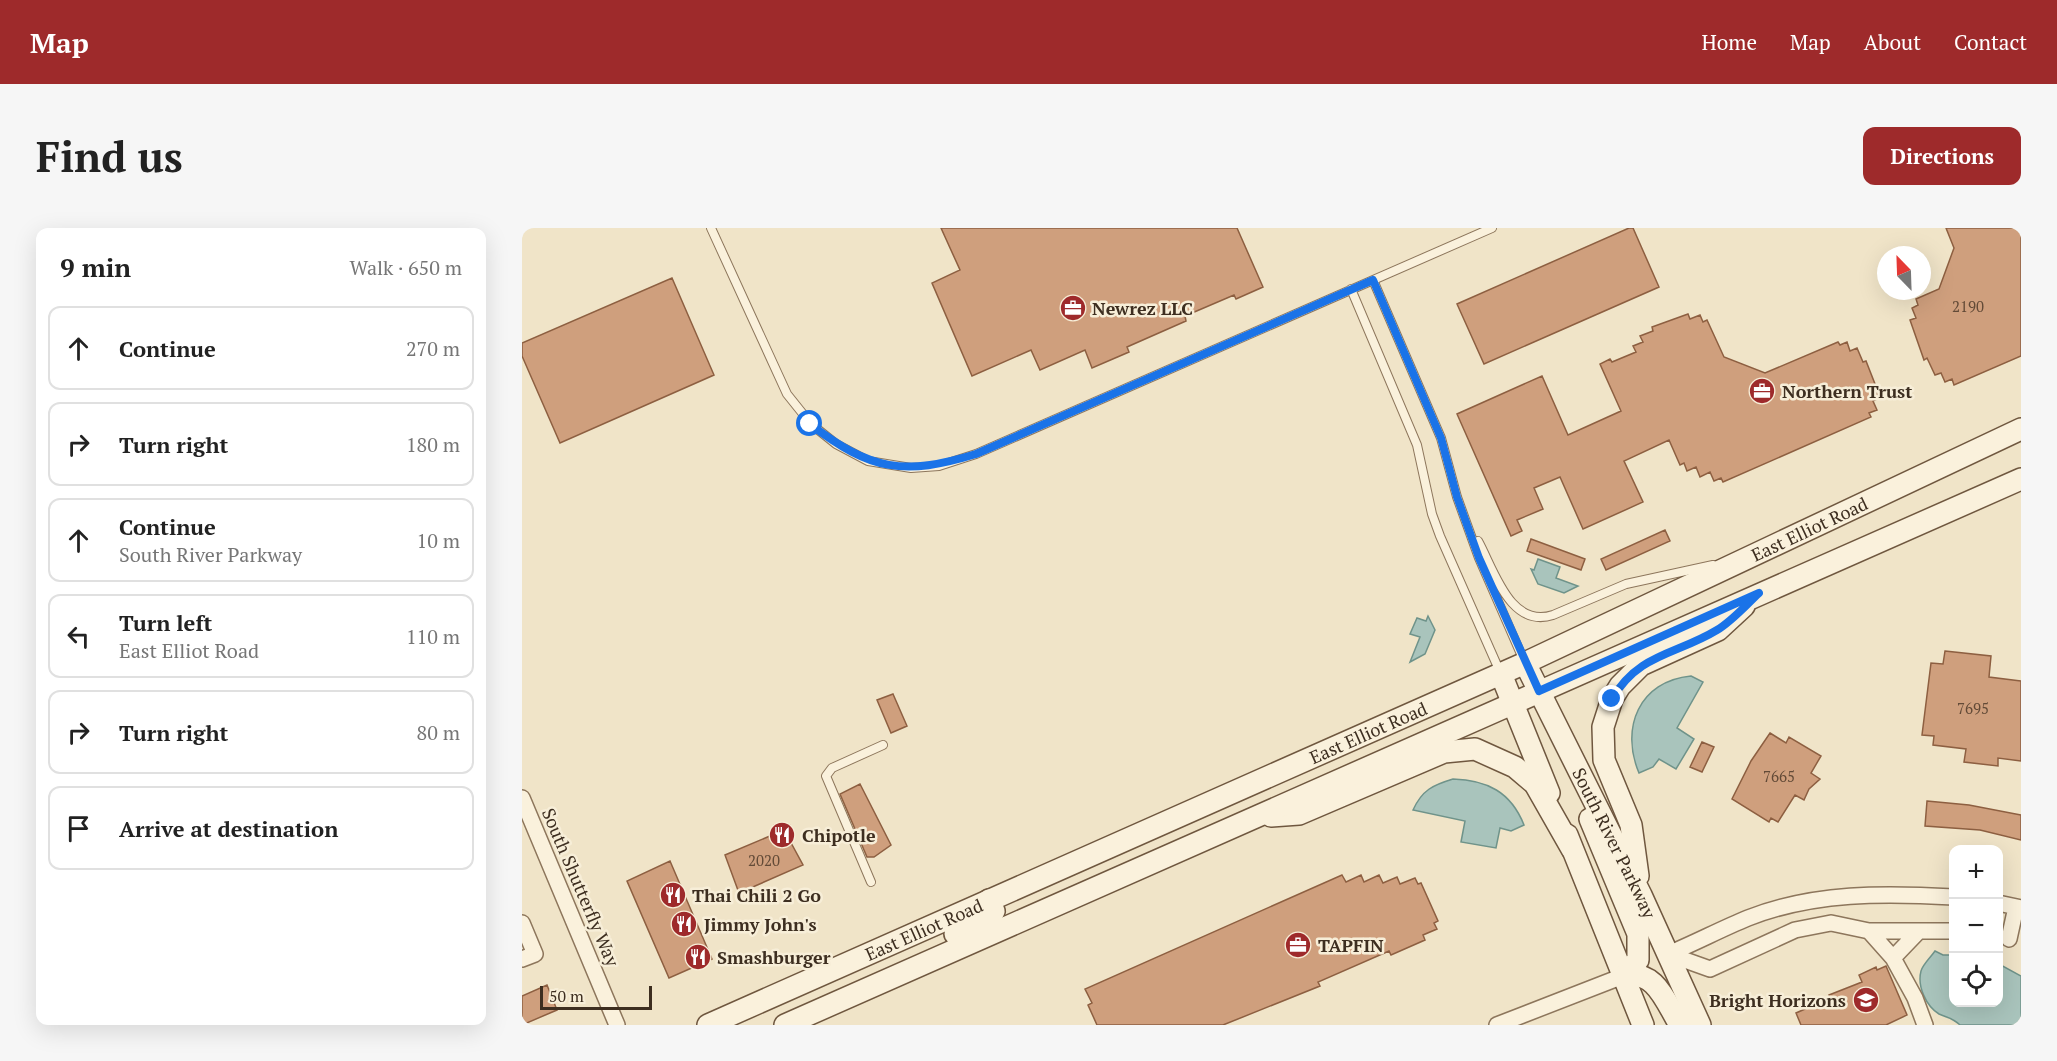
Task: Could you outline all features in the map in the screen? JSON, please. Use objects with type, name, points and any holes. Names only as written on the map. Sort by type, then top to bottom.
[{"type":"main road","name":"East Elliot Road","points":[[708,1025],[1501,674],[2021,429]]},
{"type":"main road","name":"East Elliot Road","points":[[785,1025],[2021,479]]},
{"type":"main road","points":[[1641,895],[1631,825],[1604,760],[1603,727],[1612,699],[1620,686],[1641,664],[1718,630],[1759,593]]},
{"type":"main road","name":"South River Parkway","points":[[1525,663],[1641,895],[1700,1025]]},
{"type":"main road","name":"South River Parkway","points":[[1501,674],[1643,1025]]},
{"type":"main road","points":[[1253,818],[1299,814],[1444,752],[1475,749],[1515,767],[1535,784],[1572,849]]},
{"type":"main road","points":[[1581,775],[1592,830],[1638,934],[1638,960],[1623,976]]},
{"type":"main road","points":[[912,969],[928,946],[990,918],[994,911],[989,900]]},
{"type":"main road","points":[[1623,976],[1634,974],[1649,978],[1680,1025]]},
{"type":"street","name":"South Shutterfly Way","points":[[522,798],[617,1025]]},
{"type":"street","points":[[1668,954],[1750,917],[1812,901],[1833,897],[1897,894],[1949,897]]},
{"type":"street","points":[[2003,904],[2018,907],[2010,939]]},
{"type":"street","points":[[522,923],[529,957]]},
{"type":"street","points":[[1668,954],[1710,969],[1795,930],[1831,923],[1869,931],[1917,933],[1949,931]]},
{"type":"street","points":[[1869,931],[1893,958],[1915,998],[1925,1025]]},
{"type":"street","points":[[1893,958],[1917,933]]},
{"type":"street","points":[[1497,1025],[1623,976]]},
{"type":"lane","points":[[711,228],[787,394],[810,424],[836,444],[868,461],[911,468],[939,466],[976,454],[1492,228]]},
{"type":"lane","points":[[1373,280],[1441,438],[1457,497],[1468,523],[1508,598],[1524,616],[1542,619],[1626,584],[1740,560]]},
{"type":"lane","points":[[1351,289],[1417,445],[1432,514],[1440,536],[1501,674]]},
{"type":"lane","points":[[1468,523],[1479,558],[1525,663]]},
{"type":"lane","points":[[871,882],[826,776],[832,768],[883,745]]},
{"type":"water","points":[[1538,559],[1560,567],[1556,578],[1578,586],[1564,593],[1538,584],[1531,569],[1534,570]]},
{"type":"water","points":[[1428,616],[1435,630],[1425,654],[1410,662],[1420,637],[1410,634],[1417,618],[1426,621]]},
{"type":"water","points":[[1691,676],[1703,682],[1677,728],[1694,739],[1676,769],[1659,759],[1653,767],[1639,773],[1632,740],[1633,724],[1638,709],[1658,687],[1673,680]]},
{"type":"water","points":[[1453,779],[1477,782],[1496,790],[1512,804],[1524,825],[1511,831],[1500,828],[1496,848],[1461,842],[1465,821],[1413,810],[1429,789]]},
{"type":"water","points":[[1935,951],[1949,955],[1949,1007],[2003,1007],[2003,966],[2021,976],[2021,1025],[1960,1025],[1953,1019],[1939,1014],[1930,1006],[1920,983],[1923,966]]},
{"type":"building","name":"Newrez LLC","points":[[941,228],[1237,228],[1263,287],[1236,299],[1234,295],[1185,316],[1186,321],[1127,347],[1129,352],[1092,368],[1085,350],[1040,370],[1031,350],[972,376],[932,283],[960,270]]},
{"type":"building","points":[[1633,228],[1659,287],[1484,364],[1457,304]]},
{"type":"building","points":[[1946,228],[2021,228],[2021,356],[1954,385],[1952,379],[1945,382],[1941,373],[1935,375],[1927,358],[1924,360],[1910,320],[1916,318],[1912,308],[1918,305],[1916,300],[1931,300],[1931,292],[1939,289],[1954,248]]},
{"type":"building","points":[[672,278],[714,375],[560,443],[522,356],[522,343]]},
{"type":"building","points":[[1688,314],[1690,319],[1700,315],[1703,322],[1707,320],[1724,357],[1765,373],[1838,342],[1840,345],[1847,342],[1850,351],[1857,348],[1863,362],[1866,361],[1879,398],[1873,401],[1877,410],[1869,413],[1871,417],[1723,482],[1721,478],[1714,481],[1710,472],[1700,477],[1696,467],[1687,471],[1684,463],[1680,465],[1669,440],[1624,461],[1643,502],[1583,529],[1560,477],[1534,488],[1543,509],[1517,520],[1522,531],[1511,536],[1457,414],[1542,376],[1568,435],[1621,411],[1600,364],[1610,359],[1612,362],[1636,352],[1633,346],[1643,342],[1640,336],[1653,331],[1652,327]]},
{"type":"building","points":[[1665,530],[1670,541],[1606,570],[1601,559]]},
{"type":"building","points":[[1531,539],[1585,559],[1581,570],[1527,551]]},
{"type":"building","points":[[1945,651],[1991,656],[1989,677],[2021,681],[2021,761],[1998,758],[1998,766],[1964,762],[1966,749],[1933,745],[1934,736],[1922,735],[1931,663],[1943,664]]},
{"type":"building","points":[[893,694],[907,726],[891,733],[877,700]]},
{"type":"building","points":[[1770,733],[1786,743],[1789,737],[1821,756],[1811,773],[1820,779],[1809,789],[1804,800],[1795,795],[1778,822],[1771,818],[1769,822],[1732,799],[1751,761]]},
{"type":"building","points":[[1702,742],[1714,747],[1702,772],[1690,767]]},
{"type":"building","points":[[860,784],[891,845],[874,857],[867,857],[840,794]]},
{"type":"building","points":[[1927,801],[1969,805],[2021,815],[2021,840],[1980,830],[1925,826]]},
{"type":"building","points":[[784,830],[803,865],[739,893],[725,855]]},
{"type":"building","points":[[670,861],[712,959],[669,978],[627,881]]},
{"type":"building","name":"TAPFIN","points":[[1342,875],[1346,882],[1361,875],[1364,882],[1379,875],[1383,883],[1397,877],[1400,884],[1415,878],[1418,884],[1421,883],[1438,921],[1434,923],[1437,929],[1423,935],[1425,940],[1391,955],[1389,951],[1318,982],[1320,986],[1223,1025],[1097,1025],[1088,1005],[1092,1003],[1085,989]]},
{"type":"building","name":"Bright Horizons","points":[[1886,966],[1907,1015],[1886,1025],[1801,1025],[1796,1013],[1830,998],[1829,995],[1862,982],[1859,975],[1876,967],[1877,970]]},
{"type":"building","points":[[547,985],[557,1010],[522,1025],[522,996]]},
{"type":"place","name":"Newrez LLC","points":[[1073,308]]},
{"type":"place","name":"Northern Trust","points":[[1762,391]]},
{"type":"place","name":"Chipotle","points":[[782,835]]},
{"type":"place","name":"Thai Chili 2 Go","points":[[673,895]]},
{"type":"place","name":"Jimmy John's","points":[[684,924]]},
{"type":"place","name":"TAPFIN","points":[[1298,945]]},
{"type":"place","name":"Smashburger","points":[[698,957]]},
{"type":"place","name":"Bright Horizons","points":[[1866,1000]]},
{"type":"route","points":[[810,424],[836,444],[868,461],[911,468],[939,466],[976,454],[1373,280],[1441,438],[1457,497],[1479,558],[1539,691],[1759,593],[1718,630],[1641,664],[1630,673],[1612,699]]}]
